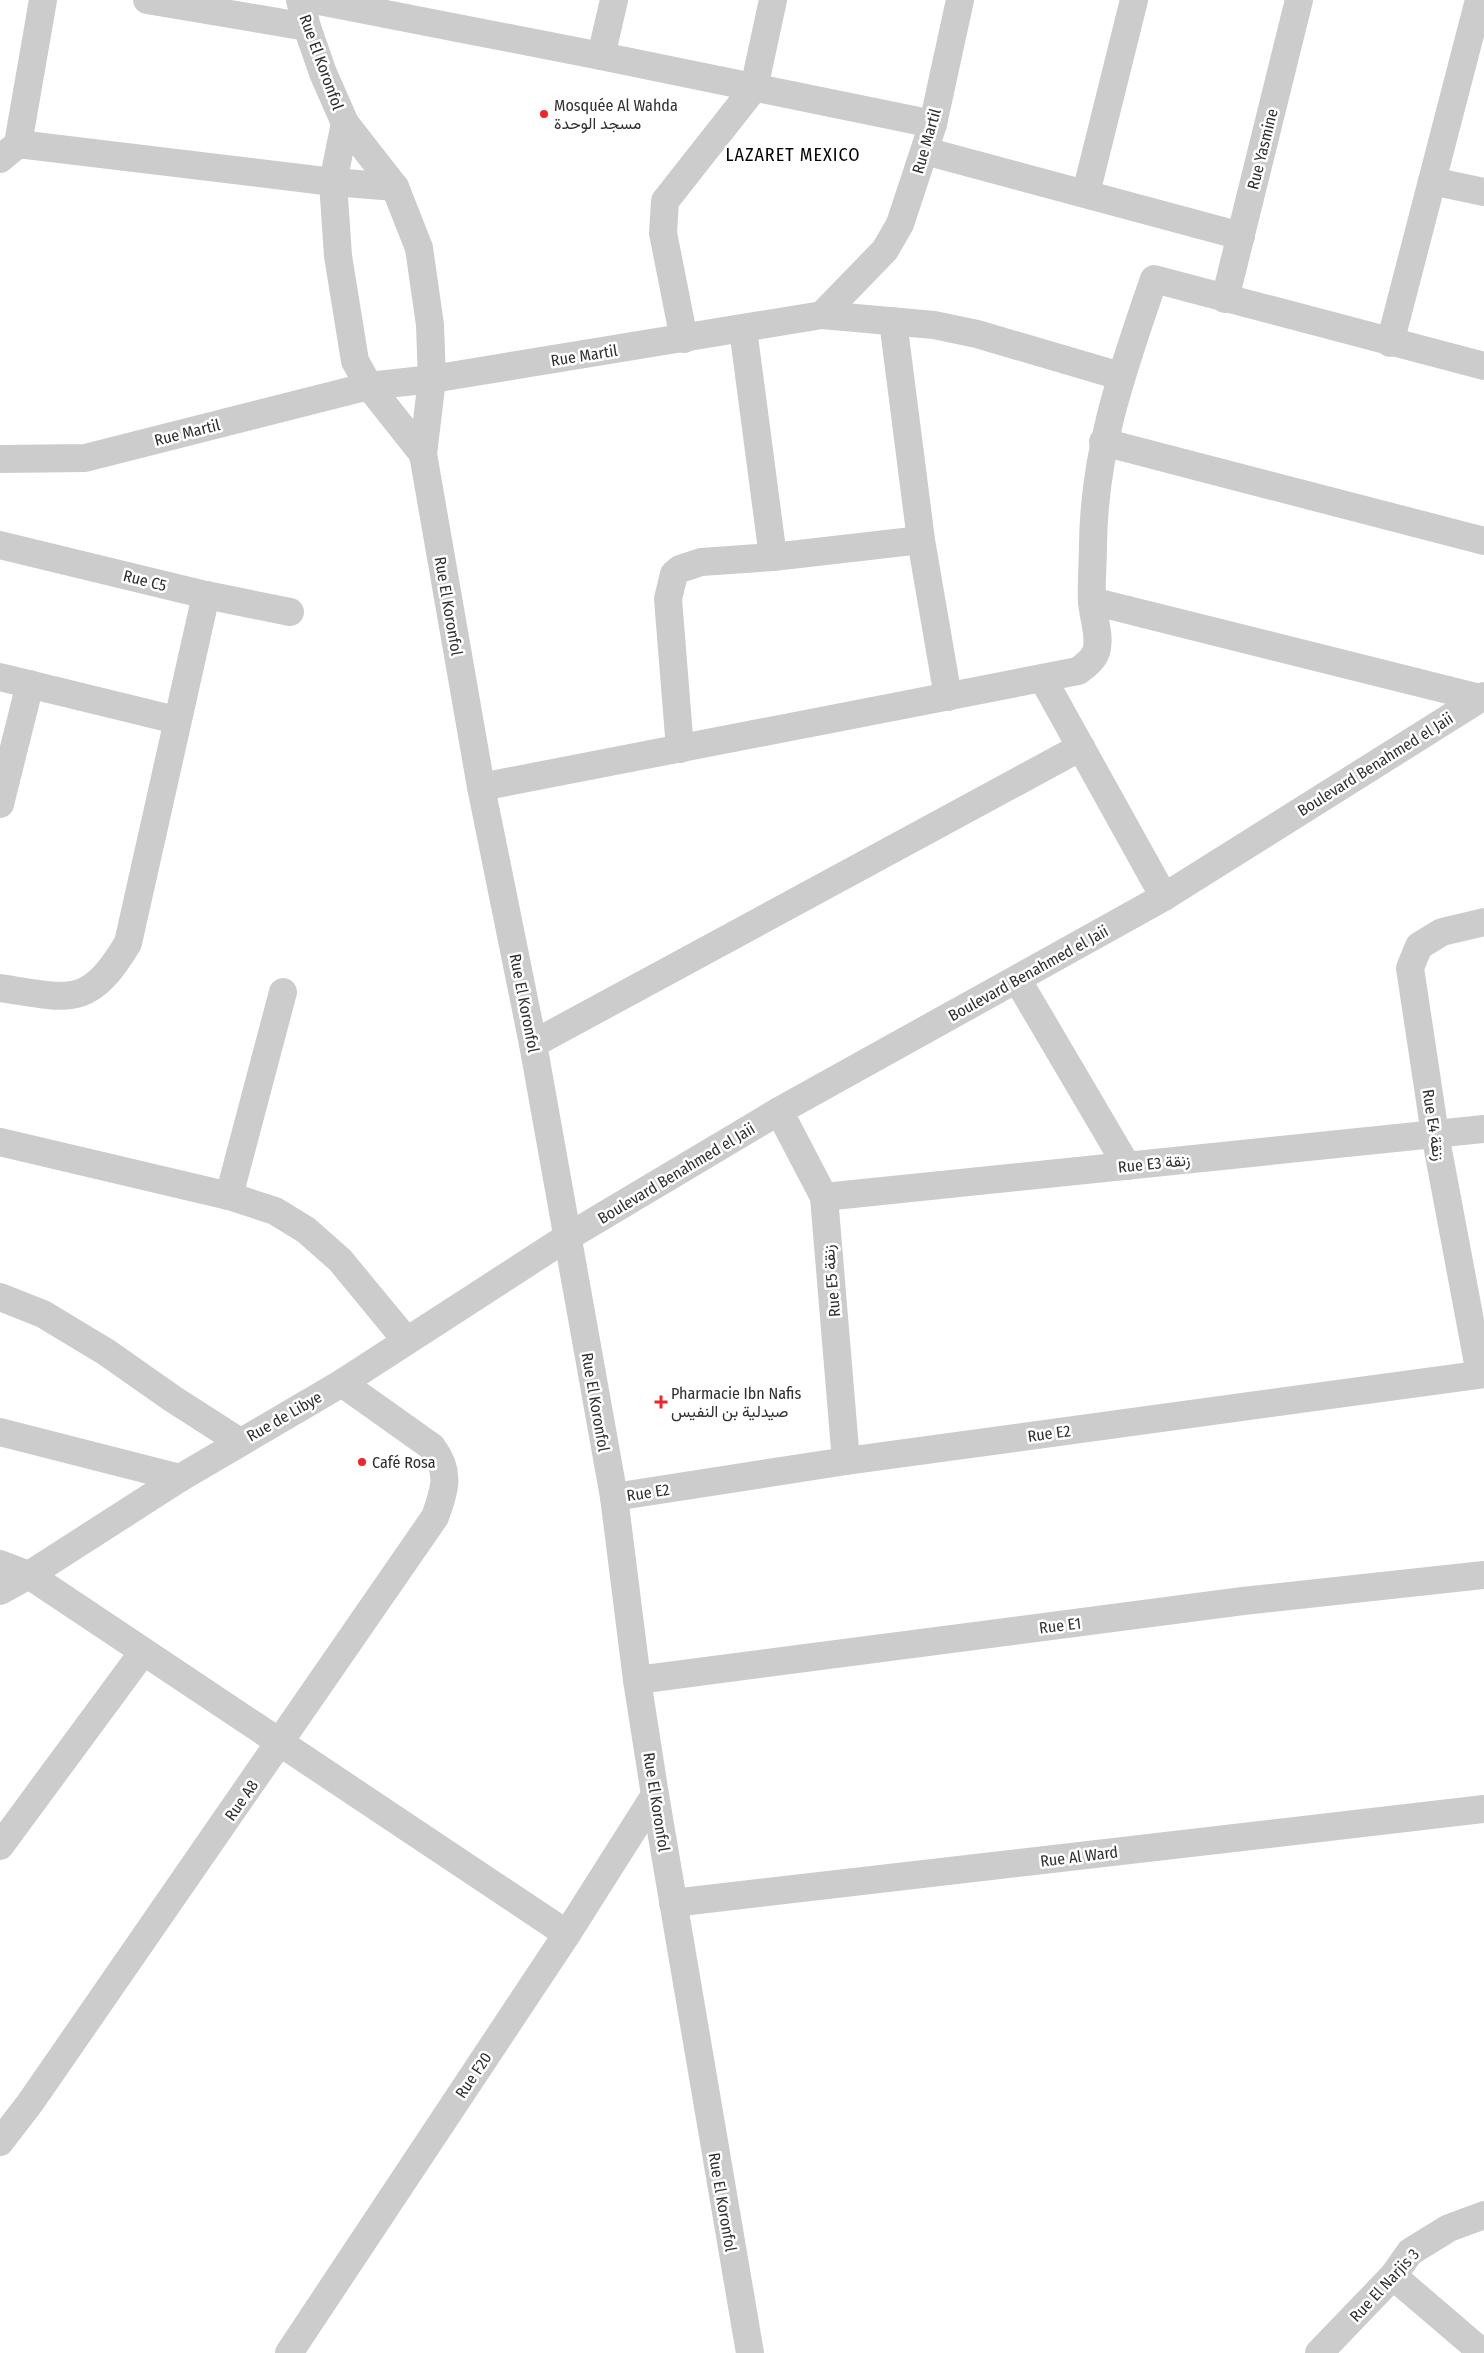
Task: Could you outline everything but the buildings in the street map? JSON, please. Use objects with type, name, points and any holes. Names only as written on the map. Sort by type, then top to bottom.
[{"type":"street","points":[[43,0],[9,151],[395,187]]},
{"type":"street","points":[[147,0],[307,27]]},
{"type":"street","name":"Rue El Koronfol","points":[[300,0],[323,73],[345,123],[395,187],[420,248],[430,325],[432,379],[423,454],[481,787],[533,1044],[566,1238],[614,1497],[637,1680],[655,1795],[750,2353]]},
{"type":"street","points":[[314,0],[933,124]]},
{"type":"street","points":[[601,56],[614,0]]},
{"type":"street","points":[[684,339],[663,233],[665,201],[754,88],[773,0]]},
{"type":"street","name":"Rue Martil","points":[[0,459],[85,458],[369,386],[432,379],[822,315],[885,250],[900,224],[933,124],[960,0]]},
{"type":"street","points":[[1086,193],[1134,0]]},
{"type":"street","name":"Rue Yasmine","points":[[1226,299],[1299,0]]},
{"type":"street","points":[[1390,343],[1478,0]]},
{"type":"street","name":"Rue El Koronfol","points":[[345,123],[332,182],[338,256],[355,361],[369,386],[423,454]]},
{"type":"street","points":[[925,152],[1086,193],[1241,236]]},
{"type":"street","points":[[1432,181],[1484,192]]},
{"type":"street","points":[[481,787],[1078,671],[1089,662],[1096,652],[1097,640],[1092,601],[1093,521],[1103,442],[1120,376],[1154,279],[1390,343],[1484,366]]},
{"type":"street","points":[[822,315],[934,325],[977,334],[1120,376]]},
{"type":"street","points":[[894,321],[921,540],[948,697]]},
{"type":"street","points":[[743,329],[773,556]]},
{"type":"street","points":[[1103,442],[1484,541]]},
{"type":"street","points":[[680,749],[668,599],[674,574],[680,569],[701,562],[921,540]]},
{"type":"street","name":"Rue C5","points":[[0,545],[206,595],[290,612]]},
{"type":"street","points":[[0,988],[53,996],[74,996],[93,988],[107,976],[128,943],[176,720],[206,595]]},
{"type":"street","points":[[1092,601],[1482,697]]},
{"type":"street","points":[[0,677],[176,720]]},
{"type":"street","points":[[1043,679],[1164,897]]},
{"type":"street","points":[[0,804],[30,684]]},
{"type":"street","name":"Boulevard Benahmed el Jaii","points":[[566,1238],[779,1111],[1164,897],[1482,697]]},
{"type":"street","points":[[533,1044],[1081,747]]},
{"type":"street","name":"Rue E4 زنقة","points":[[1482,1374],[1435,1134],[1410,968],[1419,946],[1442,932],[1484,922]]},
{"type":"street","points":[[1017,979],[1127,1166]]},
{"type":"street","points":[[229,1196],[283,992]]},
{"type":"street","name":"Rue E5 زنقة","points":[[779,1111],[824,1197],[846,1461]]},
{"type":"street","name":"Rue E3 زنقة","points":[[824,1197],[1484,1129]]},
{"type":"street","points":[[0,1142],[229,1196],[275,1211],[306,1230],[340,1260],[406,1340]]},
{"type":"street","name":"Rue de Libye","points":[[0,1591],[29,1575],[180,1478],[342,1383],[566,1238]]},
{"type":"street","points":[[0,1297],[43,1314],[106,1352],[173,1399],[240,1442]]},
{"type":"street","name":"Rue E2","points":[[614,1497],[846,1461],[1482,1374]]},
{"type":"street","name":"Rue A8","points":[[0,2142],[30,2103],[280,1744],[435,1517],[444,1492],[442,1459],[432,1447],[342,1383]]},
{"type":"street","points":[[0,1432],[180,1478]]},
{"type":"street","points":[[0,1564],[29,1575],[567,1934]]},
{"type":"street","name":"Rue E1","points":[[637,1680],[1243,1601],[1484,1575]]},
{"type":"street","points":[[0,1846],[143,1652]]},
{"type":"street","name":"Rue F20","points":[[289,2353],[567,1934],[655,1795]]},
{"type":"street","name":"Rue Al Ward","points":[[673,1903],[1484,1808]]},
{"type":"street","name":"Rue El Narjis 3","points":[[1319,2353],[1393,2276],[1410,2252],[1449,2228],[1484,2215]]},
{"type":"street","points":[[1393,2276],[1482,2353]]},
{"type":"place","name":"Mosquée Al Wahda مسجد الوحدة","points":[[544,114]]},
{"type":"place","name":"Pharmacie Ibn Nafis صيدلية بن النفيس","points":[[661,1402]]},
{"type":"place","name":"Café Rosa","points":[[362,1462]]},
{"type":"district","name":"LAZARET MEXICO","points":[[793,155]]}]
